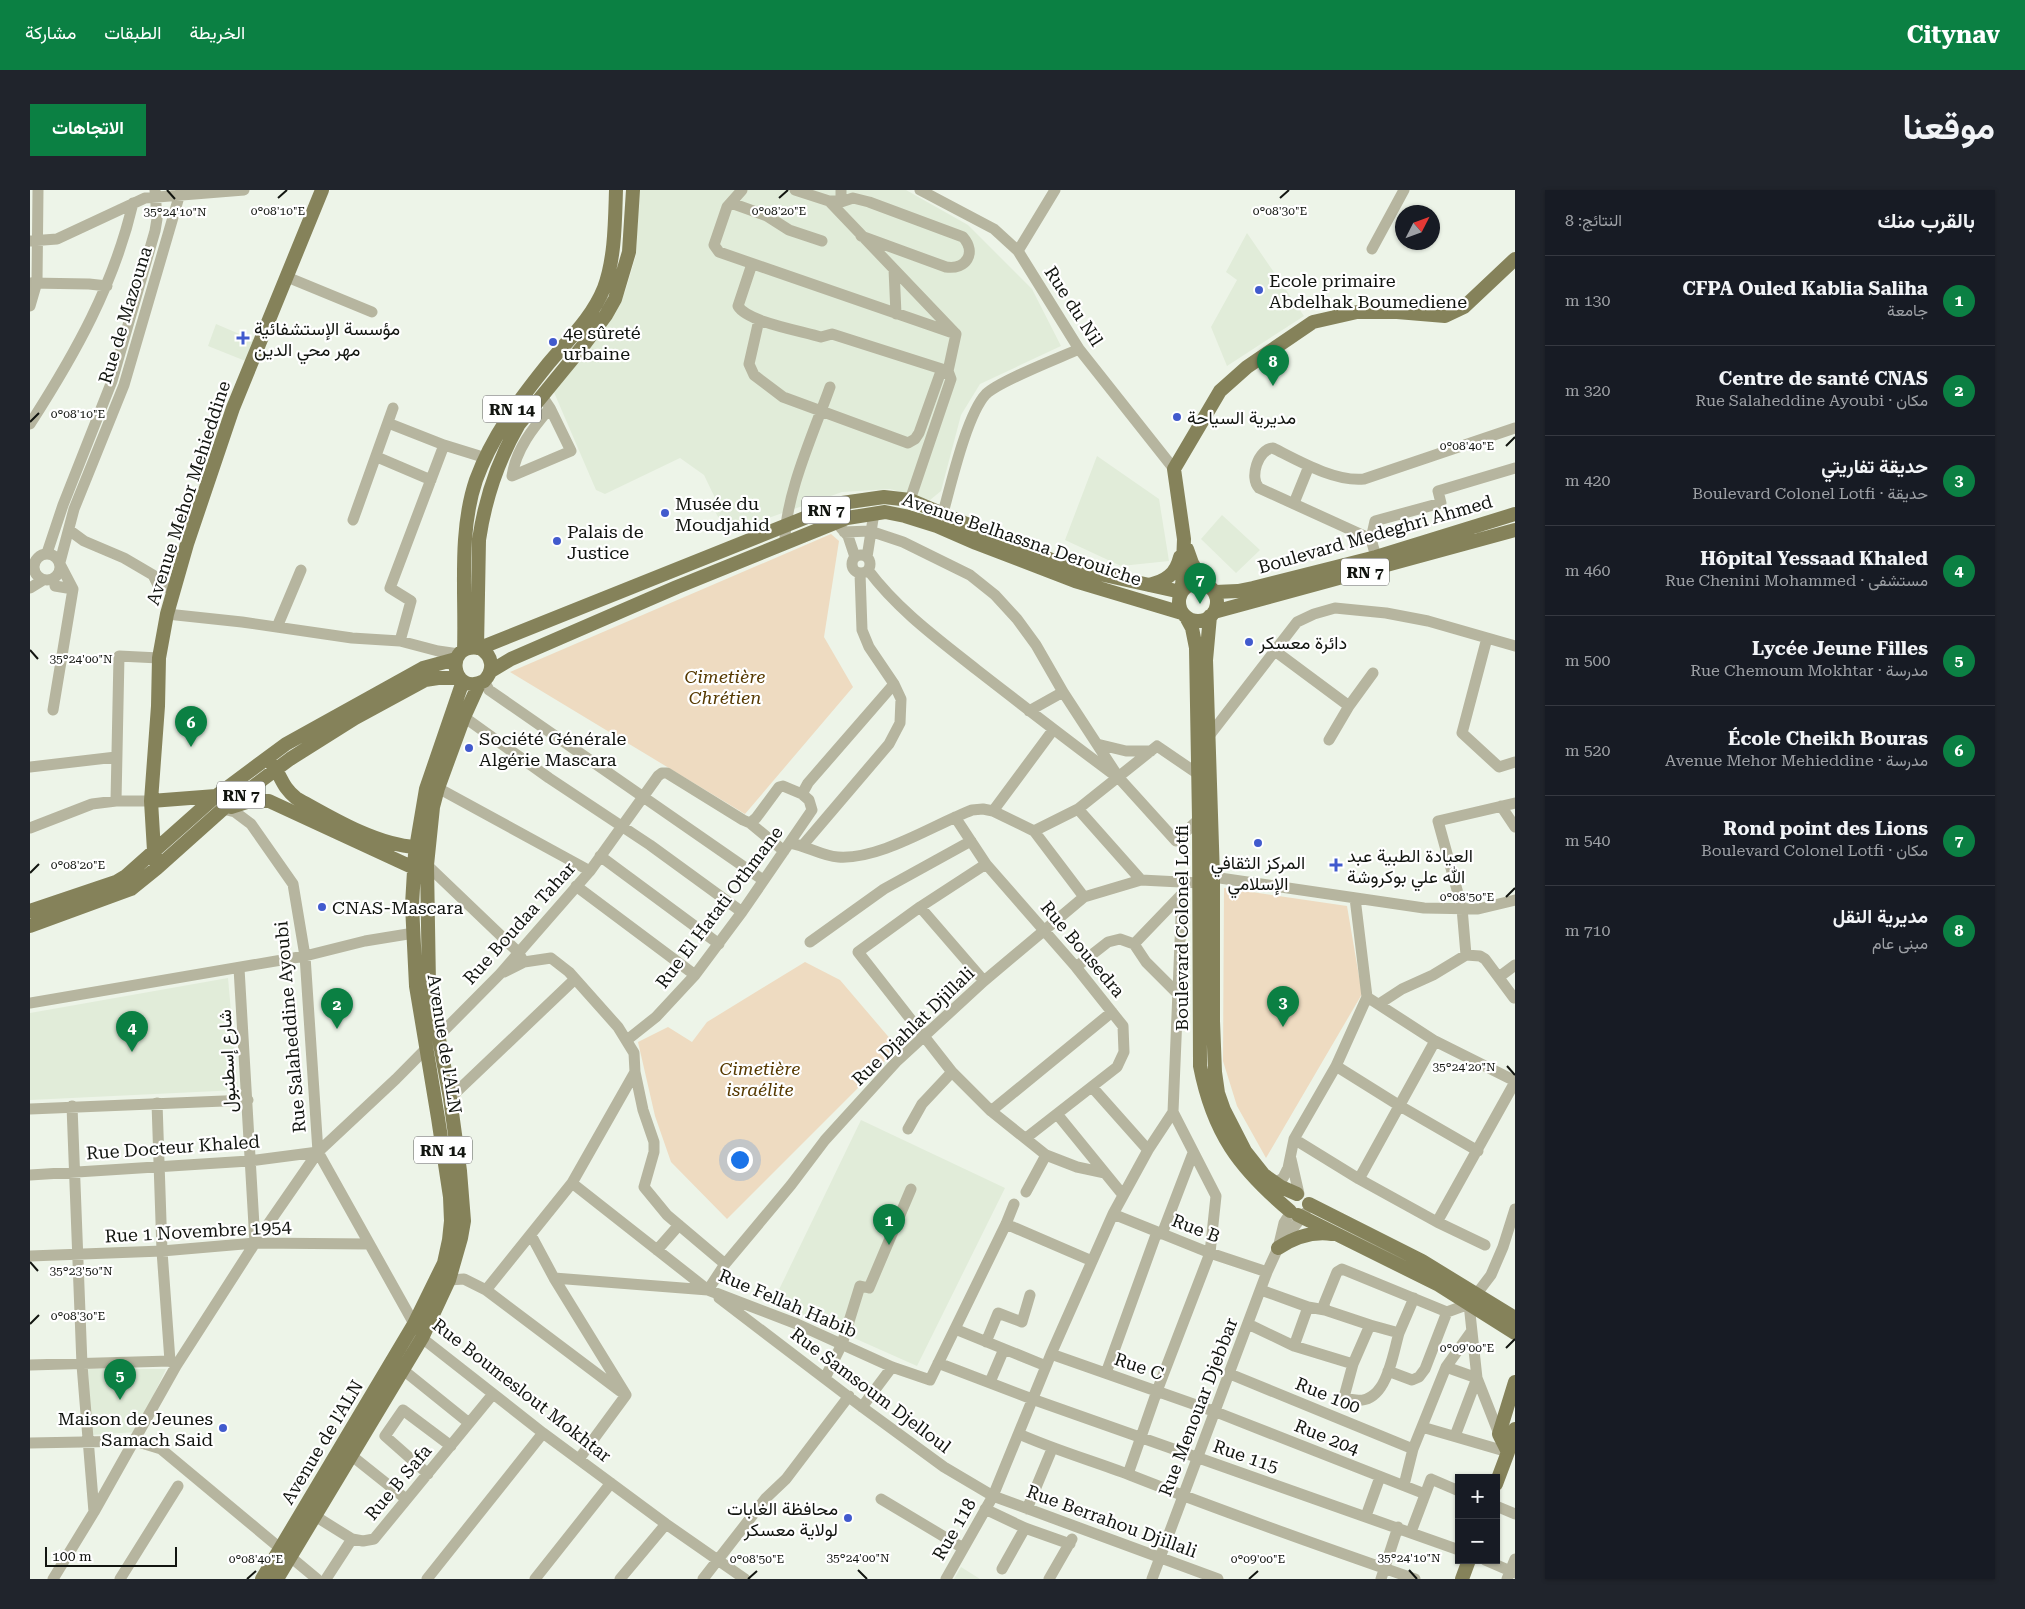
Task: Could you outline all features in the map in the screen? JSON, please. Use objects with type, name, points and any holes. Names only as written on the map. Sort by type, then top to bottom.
[{"type":"main road","name":"Avenue Mehor Mehieddine","points":[[157,868],[151,801],[159,658],[173,589],[234,408],[322,190]]},
{"type":"main road","name":"RN 14","points":[[467,652],[464,556],[469,512],[476,480],[494,439],[514,407],[590,315],[604,287],[611,257],[616,190]]},
{"type":"main road","name":"RN 14","points":[[467,652],[480,540],[487,499],[494,475],[511,438],[583,346],[606,315],[615,299],[629,252],[633,190]]},
{"type":"main road","points":[[1184,539],[1182,591],[1178,603],[1184,615],[1199,621],[1212,614],[1217,602],[1192,563],[1184,539],[1174,469],[1220,391],[1247,367],[1313,322],[1357,312],[1397,312],[1445,316],[1464,307],[1515,259]]},
{"type":"main road","name":"Avenue Belhassna Derouiche","points":[[467,652],[842,503],[884,497],[910,500],[1068,567],[1182,591]]},
{"type":"main road","name":"Avenue Belhassna Derouiche","points":[[485,679],[511,658],[785,544],[840,528],[847,518],[874,513],[885,512],[937,526],[1075,581],[1184,615]]},
{"type":"main road","name":"Boulevard Medeghri Ahmed","points":[[1212,614],[1377,563],[1515,514]]},
{"type":"main road","name":"Boulevard Medeghri Ahmed","points":[[1209,587],[1238,591],[1377,563],[1515,530]]},
{"type":"main road","points":[[1149,585],[1164,581],[1174,573],[1180,559],[1184,539]]},
{"type":"main road","points":[[1182,591],[1192,583],[1209,587]]},
{"type":"main road","name":"Boulevard Colonel Lotfi","points":[[1212,614],[1206,660],[1213,877],[1215,1072],[1218,1093],[1234,1131],[1257,1168],[1275,1183],[1299,1208],[1422,1261],[1474,1299],[1515,1333]]},
{"type":"main road","name":"Boulevard Colonel Lotfi","points":[[1184,615],[1192,628],[1196,648],[1200,819],[1196,884],[1200,1066],[1204,1088],[1219,1129],[1230,1149],[1256,1181],[1336,1234],[1440,1285],[1515,1318]]},
{"type":"main road","points":[[467,652],[488,655],[491,660],[485,679],[471,684],[461,680],[456,672],[467,652]]},
{"type":"main road","name":"RN 7","points":[[30,926],[131,889],[157,868],[219,803],[264,760],[286,744],[423,668],[467,652]]},
{"type":"main road","name":"RN 7","points":[[30,911],[116,882],[219,803],[277,769],[356,718],[425,680],[438,678],[461,680]]},
{"type":"main road","name":"Avenue de l'ALN","points":[[277,1579],[286,1553],[414,1324],[444,1263],[451,1221],[448,1188],[416,986],[412,905],[438,788],[464,717],[485,679]]},
{"type":"main road","name":"Avenue de l'ALN","points":[[262,1579],[286,1553],[315,1516],[352,1456],[422,1338],[456,1264],[464,1221],[460,1171],[450,1098],[429,985],[421,867],[416,847],[428,781],[461,680]]},
{"type":"main road","points":[[264,760],[271,762],[277,769],[286,790],[296,798],[375,837],[398,845],[416,847]]},
{"type":"main road","points":[[151,801],[219,803],[269,801],[421,867]]},
{"type":"main road","points":[[1278,1248],[1291,1240],[1306,1235],[1336,1234]]},
{"type":"main road","points":[[1508,1452],[1498,1434],[1515,1382]]},
{"type":"main road","points":[[1500,1474],[1515,1429]]},
{"type":"main road","points":[[1462,1579],[1468,1564]]},
{"type":"street","points":[[30,306],[34,282],[33,241],[38,190]]},
{"type":"street","points":[[33,241],[57,239],[155,193],[244,190]]},
{"type":"street","points":[[742,190],[727,207],[714,245],[719,252],[956,334]]},
{"type":"street","points":[[795,190],[815,193],[829,201],[956,334]]},
{"type":"street","name":"Rue du Nil","points":[[920,190],[994,229],[1018,251],[1080,349],[1174,469]]},
{"type":"street","points":[[1018,251],[1055,190]]},
{"type":"street","points":[[1372,249],[1404,190]]},
{"type":"street","name":"Rue de Mazouna","points":[[61,564],[74,509],[124,384],[180,192]]},
{"type":"street","name":"Rue de Mazouna","points":[[47,553],[63,505],[112,381],[132,316],[155,232],[155,193]]},
{"type":"street","points":[[829,201],[841,196],[869,202],[963,237],[968,242],[970,251],[968,258],[962,266],[955,269],[946,268],[861,236]]},
{"type":"street","points":[[31,420],[74,353],[107,286],[125,239],[133,203]]},
{"type":"street","points":[[731,203],[767,216],[789,230],[822,241]]},
{"type":"street","points":[[752,264],[738,306],[741,311],[760,320],[821,337],[832,334],[948,371]]},
{"type":"street","points":[[894,270],[896,314]]},
{"type":"street","points":[[287,277],[372,312]]},
{"type":"street","points":[[34,282],[107,286]]},
{"type":"street","points":[[760,320],[748,364],[754,375],[783,397],[908,443],[915,439],[919,433],[940,374],[948,371]]},
{"type":"street","points":[[910,500],[951,379],[948,371],[956,334]]},
{"type":"street","points":[[943,513],[969,427],[976,408],[986,393],[1080,349]]},
{"type":"street","points":[[785,544],[785,526],[796,483],[830,387]]},
{"type":"street","points":[[542,396],[550,408],[571,451],[512,476],[514,463],[526,439],[550,408]]},
{"type":"street","points":[[353,520],[393,408]]},
{"type":"street","points":[[388,423],[444,445],[486,458]]},
{"type":"street","points":[[1371,539],[1259,488],[1254,483],[1254,477],[1262,452],[1267,448],[1273,448],[1309,466],[1351,480],[1364,479],[1515,428]]},
{"type":"street","points":[[400,641],[411,601],[390,588],[444,445]]},
{"type":"street","points":[[376,457],[431,480]]},
{"type":"street","points":[[1294,503],[1309,466]]},
{"type":"street","points":[[1377,563],[1371,539],[1375,521],[1442,503],[1438,491],[1515,468]]},
{"type":"street","points":[[874,513],[861,557],[852,562],[853,568],[864,571],[922,627],[1053,730],[1119,778]]},
{"type":"street","points":[[840,528],[870,531],[903,542],[970,575],[995,595],[1026,632],[1119,778],[1176,841],[1200,819]]},
{"type":"street","points":[[803,845],[889,744],[900,723],[901,699],[894,684],[869,646],[862,630],[864,571],[870,562],[861,557],[853,548],[840,528]]},
{"type":"street","points":[[68,530],[84,541],[124,558],[153,575],[158,585],[173,589]]},
{"type":"street","points":[[42,580],[31,573],[37,558],[47,553],[55,556],[61,564],[73,589],[53,710]]},
{"type":"street","points":[[30,588],[42,580],[55,578],[60,571],[61,564]]},
{"type":"street","points":[[277,627],[300,570]]},
{"type":"street","points":[[55,586],[73,589]]},
{"type":"street","points":[[1209,736],[1297,622],[1314,614],[1336,608],[1386,613],[1515,646]]},
{"type":"street","points":[[167,614],[352,638],[400,641],[438,651],[467,652]]},
{"type":"street","points":[[1487,638],[1462,733],[1499,768],[1515,762]]},
{"type":"street","points":[[1275,651],[1349,706]]},
{"type":"street","points":[[116,801],[119,656],[159,658]]},
{"type":"street","points":[[1329,740],[1349,706],[1373,674]]},
{"type":"street","points":[[485,679],[489,690],[763,880]]},
{"type":"street","points":[[750,822],[756,818],[779,787],[783,786],[802,794],[808,783],[894,684]]},
{"type":"street","points":[[1029,711],[1063,692]]},
{"type":"street","points":[[464,717],[621,827],[650,845],[742,912]]},
{"type":"street","points":[[993,811],[1053,730]]},
{"type":"street","points":[[1097,744],[1126,751],[1151,751]]},
{"type":"street","points":[[1034,831],[1078,809],[1157,746],[1198,774]]},
{"type":"street","points":[[30,767],[116,757]]},
{"type":"street","name":"Rue Boudaa Tahar","points":[[53,1579],[135,1441],[173,1363],[318,1152],[396,1078],[500,974],[521,957],[590,870],[658,776],[662,773],[667,773],[743,820],[750,822],[787,847]]},
{"type":"street","points":[[438,788],[590,870]]},
{"type":"street","name":"Rue El Hatati Othmane","points":[[627,1040],[656,1017],[695,976],[742,912],[812,810],[809,800],[802,794]]},
{"type":"street","points":[[30,828],[92,804],[116,801],[151,801]]},
{"type":"street","name":"Rue Salaheddine Ayoubi","points":[[219,803],[251,824],[293,884],[305,956],[318,1152]]},
{"type":"street","points":[[1466,955],[1462,908],[1438,821],[1515,803]]},
{"type":"street","points":[[1501,806],[1515,827]]},
{"type":"street","points":[[787,847],[803,845],[836,857],[854,857],[890,847],[972,810],[983,809],[993,811],[1034,831],[1084,896]]},
{"type":"street","points":[[1078,809],[1141,880]]},
{"type":"street","name":"Rue Bousedra","points":[[955,817],[986,864],[1076,967],[1123,1026],[1124,1052],[1117,1067],[1092,1087]]},
{"type":"street","points":[[810,942],[884,889],[971,840]]},
{"type":"street","points":[[600,856],[719,944]]},
{"type":"street","points":[[986,864],[920,907],[858,952],[952,1072],[991,1111],[1046,1155],[1077,1167],[1104,1173]]},
{"type":"street","points":[[421,867],[521,957],[552,958],[575,979],[618,1027],[634,1054],[635,1072],[643,1110],[654,1142],[654,1152],[644,1187],[654,1202],[725,1264]]},
{"type":"street","points":[[1213,877],[1424,908],[1478,908],[1515,900]]},
{"type":"street","name":"Rue Djahlat Djillali","points":[[708,1290],[725,1264],[791,1185],[825,1140],[896,1062],[984,982],[1084,896],[1141,880],[1196,884]]},
{"type":"street","points":[[1134,944],[1182,894],[1196,884]]},
{"type":"street","points":[[576,886],[695,976]]},
{"type":"street","points":[[1128,1474],[1157,1391],[1210,1253],[1216,1196],[1173,1112],[1182,894]]},
{"type":"street","points":[[1275,1183],[1283,1178],[1290,1159],[1294,1139],[1336,1066],[1367,997],[1355,898]]},
{"type":"street","points":[[920,907],[984,982]]},
{"type":"street","points":[[30,1003],[305,956],[414,933]]},
{"type":"street","points":[[1076,967],[1108,942],[1120,939],[1134,944],[1146,962],[1178,994]]},
{"type":"street","points":[[1379,1004],[1402,989],[1433,975],[1466,955],[1480,956],[1485,959],[1514,998]]},
{"type":"street","points":[[1499,977],[1515,965]]},
{"type":"street","name":"شارع إسطنبول","points":[[239,968],[255,1243]]},
{"type":"street","points":[[450,1098],[575,979]]},
{"type":"street","points":[[1367,997],[1435,1041],[1515,1081],[1478,1151],[1437,1222]]},
{"type":"street","points":[[991,1111],[1112,1012]]},
{"type":"street","points":[[1358,1179],[1435,1041]]},
{"type":"street","points":[[1336,1066],[1478,1151]]},
{"type":"street","points":[[486,1290],[572,1183],[635,1072]]},
{"type":"street","points":[[908,1129],[922,1104],[952,1072]]},
{"type":"street","points":[[1026,1138],[1092,1087],[1148,1150]]},
{"type":"street","points":[[30,1109],[157,1102],[248,1100]]},
{"type":"street","points":[[30,1365],[173,1363],[162,1251],[157,1102]]},
{"type":"street","points":[[72,1106],[82,1364],[94,1512]]},
{"type":"street","name":"Rue 118","points":[[946,1579],[993,1496],[1051,1354],[1113,1214],[1148,1150],[1173,1112]]},
{"type":"street","points":[[1057,1114],[1123,1195]]},
{"type":"street","points":[[1294,1139],[1358,1179],[1437,1222],[1485,1244]]},
{"type":"street","name":"Rue Docteur Khaled","points":[[30,1175],[249,1161],[318,1152]]},
{"type":"street","name":"Rue Boumeslout Mokhtar","points":[[318,1152],[422,1338],[543,1434],[745,1579]]},
{"type":"street","points":[[1106,1373],[1193,1153]]},
{"type":"street","points":[[1026,1192],[1046,1155]]},
{"type":"street","points":[[1290,1159],[1299,1208]]},
{"type":"street","name":"Rue Fellah Habib","points":[[572,1183],[708,1290],[797,1324],[892,1366],[930,1380],[938,1363]]},
{"type":"street","points":[[825,1378],[842,1344],[860,1286],[869,1288],[911,1189]]},
{"type":"street","points":[[938,1363],[1014,1204]]},
{"type":"street","name":"Rue Menouar Djebbar","points":[[1152,1579],[1260,1290],[1278,1248],[1284,1223],[1299,1208]]},
{"type":"street","points":[[1498,1434],[1477,1378],[1471,1332],[1474,1299],[1491,1274],[1497,1261],[1515,1209]]},
{"type":"street","name":"Rue B","points":[[1113,1214],[1210,1253],[1267,1272]]},
{"type":"street","points":[[1006,1224],[1092,1261]]},
{"type":"street","points":[[656,1250],[679,1225]]},
{"type":"street","points":[[531,1235],[554,1278],[626,1396]]},
{"type":"street","name":"Rue 1 Novembre 1954","points":[[30,1256],[162,1251],[255,1243],[369,1244]]},
{"type":"street","points":[[1325,1310],[1324,1304],[1337,1272],[1342,1269],[1447,1312]]},
{"type":"street","points":[[554,1278],[708,1290]]},
{"type":"street","points":[[450,1280],[464,1279],[486,1290],[626,1396]]},
{"type":"street","name":"Rue Samsoum Djelloul","points":[[708,1290],[944,1467],[993,1496]]},
{"type":"street","points":[[1260,1290],[1308,1307],[1325,1310],[1399,1333]]},
{"type":"street","points":[[986,1342],[998,1313],[1022,1322],[1030,1295]]},
{"type":"street","points":[[1370,1325],[1353,1364],[1344,1397],[1348,1399],[1362,1400],[1379,1392],[1388,1371],[1399,1333],[1414,1298]]},
{"type":"street","points":[[1388,1371],[1412,1380],[1419,1377],[1425,1369],[1447,1312],[1474,1299]]},
{"type":"street","points":[[1294,1346],[1308,1307]]},
{"type":"street","points":[[1248,1324],[1294,1346],[1353,1364]]},
{"type":"street","points":[[955,1329],[1046,1366]]},
{"type":"street","points":[[1404,1485],[1413,1449],[1446,1367],[1471,1332]]},
{"type":"street","points":[[990,1382],[1004,1349]]},
{"type":"street","name":"Rue C","points":[[1051,1354],[1216,1412]]},
{"type":"street","name":"Rue 115","points":[[938,1363],[1032,1399],[1455,1548]]},
{"type":"street","points":[[862,1407],[892,1366]]},
{"type":"street","points":[[1446,1367],[1477,1378]]},
{"type":"street","points":[[402,1369],[469,1423]]},
{"type":"street","name":"Rue 100","points":[[1230,1374],[1413,1449]]},
{"type":"street","points":[[1455,1436],[1477,1378]]},
{"type":"street","name":"Rue B Safa","points":[[352,1539],[363,1541],[374,1539],[493,1394]]},
{"type":"street","points":[[579,1459],[626,1396]]},
{"type":"street","points":[[703,1579],[766,1498],[786,1479],[849,1396]]},
{"type":"street","points":[[428,1474],[385,1436],[403,1410],[451,1446]]},
{"type":"street","name":"Rue 204","points":[[1216,1412],[1426,1494]]},
{"type":"street","points":[[1422,1426],[1508,1452]]},
{"type":"street","points":[[427,1579],[543,1434]]},
{"type":"street","points":[[1019,1434],[1052,1449],[1128,1474],[1383,1574],[1416,1579]]},
{"type":"street","points":[[30,1444],[135,1441],[161,1450],[317,1579]]},
{"type":"street","points":[[1026,1509],[1052,1449]]},
{"type":"street","points":[[352,1456],[406,1499]]},
{"type":"street","points":[[1366,1516],[1380,1477]]},
{"type":"street","points":[[1412,1532],[1431,1479],[1455,1489]]},
{"type":"street","points":[[534,1579],[611,1483]]},
{"type":"street","points":[[120,1579],[178,1486]]},
{"type":"street","name":"Rue Berrahou Djillali","points":[[993,1496],[1078,1529],[1160,1556],[1218,1579]]},
{"type":"street","points":[[881,1500],[963,1548]]},
{"type":"street","points":[[1500,1508],[1515,1514]]},
{"type":"street","points":[[985,1509],[1025,1528],[1070,1544]]},
{"type":"street","points":[[315,1516],[352,1539],[326,1579]]},
{"type":"street","points":[[620,1579],[666,1524]]},
{"type":"street","points":[[1383,1574],[1398,1527]]},
{"type":"street","points":[[1002,1569],[1025,1528]]},
{"type":"street","points":[[1053,1577],[1078,1529]]},
{"type":"street","points":[[1492,1564],[1511,1575],[1515,1559]]},
{"type":"shaded area","points":[[639,190],[906,190],[968,225],[1032,289],[1061,346],[980,384],[961,415],[941,491],[930,500],[890,489],[842,492],[726,533],[715,511],[716,500],[704,475],[680,458],[605,494],[596,490],[553,390],[625,292],[636,255]]},
{"type":"shaded area","name":"Ecole primaire Abdelhak Boumediene","points":[[1247,233],[1304,316],[1227,366],[1211,327],[1237,280],[1226,272]]},
{"type":"shaded area","points":[[216,324],[256,341],[248,362],[208,346]]},
{"type":"shaded area","points":[[1097,456],[1159,499],[1169,561],[1121,566],[1065,540]]},
{"type":"shaded area","points":[[1222,515],[1260,550],[1236,573],[1201,539]]},
{"type":"shaded area","points":[[228,978],[238,1090],[30,1100],[30,1013]]},
{"type":"shaded area","points":[[861,1120],[1005,1188],[917,1366],[773,1302]]},
{"type":"shaded area","points":[[88,1369],[166,1369],[136,1432],[91,1435]]},
{"type":"shaded area","points":[[961,1567],[980,1579],[954,1579]]},
{"type":"green space","name":"Cimetière Chrétien","points":[[831,534],[839,541],[824,637],[853,687],[745,814],[510,672]]},
{"type":"green space","points":[[1224,888],[1347,906],[1362,994],[1266,1158],[1237,1106],[1223,1061]]},
{"type":"green space","name":"Cimetière israélite","points":[[805,962],[840,980],[898,1048],[727,1219],[671,1162],[655,1116],[638,1042],[668,1027],[692,1042],[707,1022]]},
{"type":"place","name":"Ecole primaire Abdelhak Boumediene","points":[[1259,290]]},
{"type":"place","name":"مؤسسة الإستشفائية مهر محي الدين","points":[[243,338]]},
{"type":"place","name":"4e sûreté urbaine","points":[[553,342]]},
{"type":"place","name":"مديرية النقل","points":[[1273,386]]},
{"type":"place","name":"مديرية السياحة","points":[[1177,417]]},
{"type":"place","name":"Musée du Moudjahid","points":[[665,513]]},
{"type":"place","name":"Palais de Justice","points":[[557,541]]},
{"type":"place","name":"Rond point des Lions","points":[[1200,604]]},
{"type":"place","name":"دائرة معسكر","points":[[1249,642]]},
{"type":"place","name":"École Cheikh Bouras","points":[[191,747]]},
{"type":"place","name":"Société Générale Algérie Mascara","points":[[469,748]]},
{"type":"place","name":"المركز الثقافي الإسلامي","points":[[1258,843]]},
{"type":"place","name":"العيادة الطبية عبد الله علي بوكروشة","points":[[1336,865]]},
{"type":"place","name":"CNAS-Mascara","points":[[322,907]]},
{"type":"place","name":"حديقة تفاريتي","points":[[1283,1027]]},
{"type":"place","name":"Centre de santé CNAS","points":[[337,1029]]},
{"type":"place","name":"Hôpital Yessaad Khaled","points":[[132,1052]]},
{"type":"place","name":"CFPA Ouled Kablia Saliha","points":[[889,1245]]},
{"type":"place","name":"Lycée Jeune Filles","points":[[120,1400]]},
{"type":"place","name":"Maison de Jeunes Samach Said","points":[[223,1428]]},
{"type":"place","name":"محافظة الغابات لولاية معسكر","points":[[848,1518]]}]
